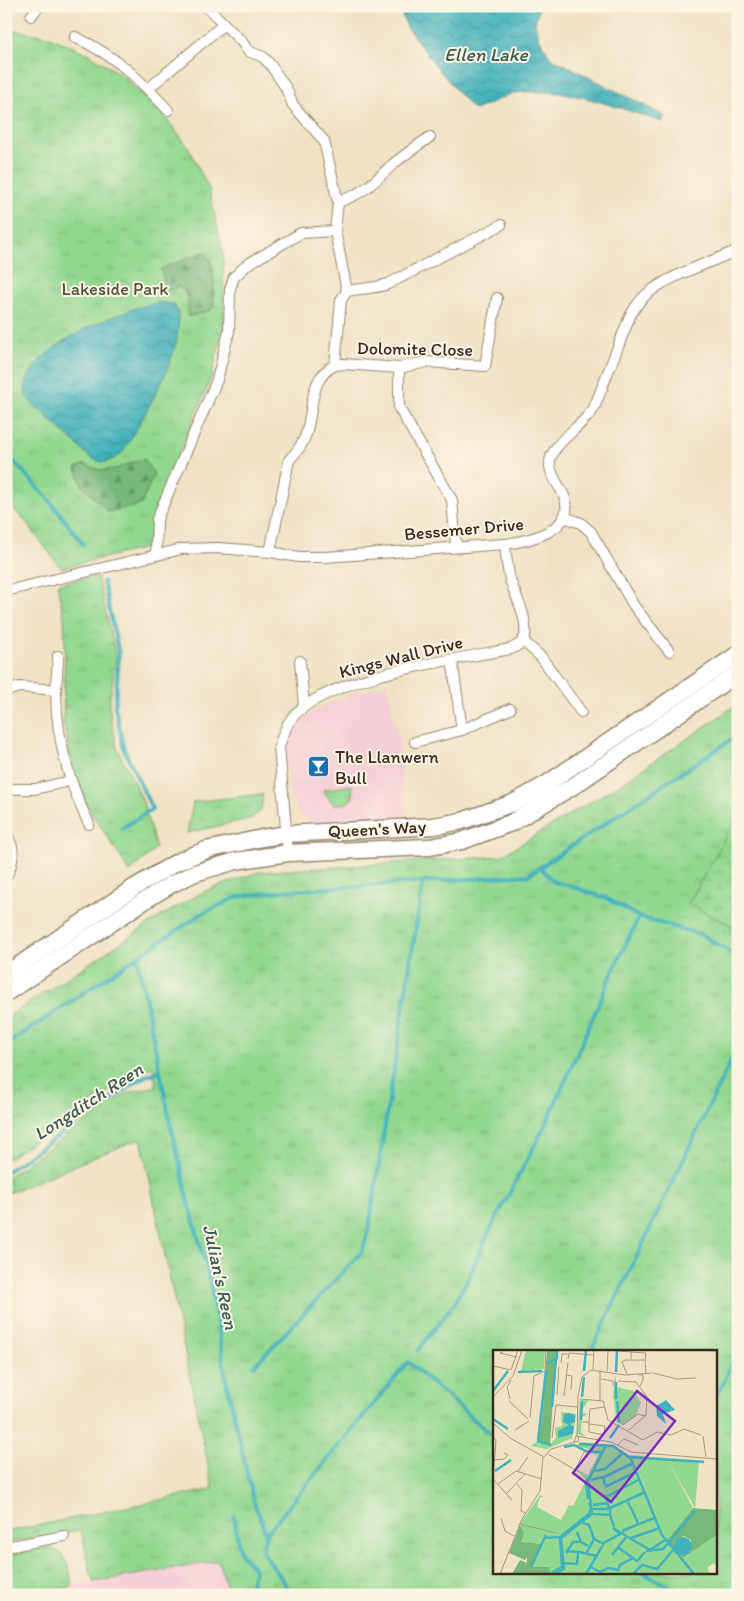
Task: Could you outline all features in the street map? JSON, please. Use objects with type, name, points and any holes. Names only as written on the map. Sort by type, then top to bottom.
[{"type":"main road","name":"Queen's Way","points":[[6,974],[135,887],[177,862],[206,850],[287,834],[434,826],[462,821],[513,803],[545,785],[738,654]]},
{"type":"main road","name":"Queen's Way","points":[[6,993],[172,884],[195,873],[252,858],[288,852],[430,848],[462,841],[511,823],[575,785],[738,673]]},
{"type":"street","points":[[31,16],[39,6]]},
{"type":"street","points":[[206,6],[242,42],[248,51],[263,57],[270,64],[286,88],[293,105],[324,141],[338,202],[335,230],[347,291]]},
{"type":"street","points":[[148,89],[224,24]]},
{"type":"street","points":[[76,37],[112,56],[168,110]]},
{"type":"street","points":[[338,202],[366,190],[393,165],[430,137]]},
{"type":"street","points":[[270,552],[289,460],[298,450],[306,435],[314,391],[319,379],[327,370],[335,365],[341,300],[347,291],[358,288],[375,288],[388,284],[500,225]]},
{"type":"street","points":[[156,555],[158,519],[218,380],[229,331],[230,289],[234,277],[248,264],[301,234],[335,230]]},
{"type":"street","points":[[669,651],[629,599],[591,532],[581,523],[564,517],[567,508],[566,502],[551,472],[549,462],[552,454],[566,436],[588,417],[594,408],[630,316],[637,304],[662,284],[738,250]]},
{"type":"street","name":"Dolomite Close","points":[[335,365],[399,368],[427,362],[485,366],[498,298]]},
{"type":"street","points":[[399,368],[399,408],[452,500],[456,546]]},
{"type":"street","name":"Bessemer Drive","points":[[6,591],[182,549],[218,548],[325,557],[456,546],[505,544],[534,538],[555,527],[564,517]]},
{"type":"street","points":[[505,544],[511,579],[523,617],[525,630],[523,641],[541,657],[581,712]]},
{"type":"street","name":"Kings Wall Drive","points":[[288,852],[279,747],[284,732],[292,718],[304,706],[354,682],[412,667],[511,649],[523,641]]},
{"type":"street","points":[[58,656],[56,690],[62,744],[70,780],[89,824]]},
{"type":"street","points":[[452,660],[462,730]]},
{"type":"street","points":[[300,661],[304,706]]},
{"type":"street","points":[[6,691],[20,687],[56,690]]},
{"type":"street","points":[[414,742],[462,730],[510,709]]},
{"type":"street","points":[[6,789],[35,789],[70,780]]},
{"type":"street","points":[[6,834],[12,843],[14,852],[12,864],[6,877]]},
{"type":"street","points":[[6,1547],[64,1536]]},
{"type":"shaded area","points":[[386,684],[398,736],[406,817],[309,821],[297,812],[288,785],[285,745],[290,734],[299,723],[327,704]]},
{"type":"shaded area","points":[[219,1561],[230,1595],[32,1595],[82,1584]]},
{"type":"green space","name":"Lakeside Park","points":[[6,29],[47,36],[89,54],[123,76],[160,110],[188,147],[209,189],[223,253],[224,325],[212,376],[180,451],[145,548],[61,568],[26,522],[6,501]]},
{"type":"green space","points":[[204,252],[213,270],[214,306],[211,310],[188,317],[188,299],[185,292],[178,287],[167,291],[160,269]]},
{"type":"green space","points":[[144,459],[154,474],[141,505],[108,512],[82,485],[76,468],[85,464],[102,470],[109,470]]},
{"type":"green space","points":[[97,576],[116,656],[109,706],[117,748],[142,799],[156,848],[130,872],[77,787],[63,722],[64,617],[57,584]]},
{"type":"green space","points":[[738,704],[738,815],[689,904],[738,929],[738,1595],[230,1595],[218,1561],[93,1582],[81,1530],[6,1543],[6,1532],[213,1489],[141,1138],[6,1194],[6,1178],[127,1093],[156,1086],[153,1067],[139,1071],[6,1160],[6,1018],[163,915],[205,891],[258,872],[501,856],[622,783]]},
{"type":"green space","points":[[352,785],[353,798],[345,804],[333,804],[323,790]]},
{"type":"green space","points":[[263,794],[261,811],[249,819],[187,833],[193,802]]},
{"type":"green space","points":[[738,815],[738,929],[688,904]]},
{"type":"green space","points":[[51,1547],[57,1550],[64,1559],[69,1569],[73,1586],[32,1595],[6,1595],[6,1555]]},
{"type":"water","name":"Ellen Lake","points":[[396,6],[539,6],[535,24],[539,38],[550,57],[665,116],[662,122],[590,99],[553,92],[511,94],[474,110],[448,81],[407,27]]},
{"type":"water","points":[[159,302],[174,304],[178,319],[177,338],[163,380],[122,453],[107,462],[95,460],[26,397],[27,379],[38,363],[54,348],[76,334],[122,313]]},
{"type":"waterway","points":[[6,453],[50,501],[83,544]]},
{"type":"waterway","points":[[103,581],[119,654],[115,707],[124,749],[152,809],[122,828]]},
{"type":"waterway","points":[[6,1045],[201,914],[237,897],[270,892],[528,875],[738,735]]},
{"type":"waterway","points":[[540,867],[554,882],[608,899],[639,917],[702,935],[738,957]]},
{"type":"waterway","points":[[254,1366],[362,1252],[368,1234],[423,882]]},
{"type":"waterway","points":[[418,1350],[455,1302],[469,1277],[488,1234],[548,1120],[617,962],[639,917]]},
{"type":"waterway","name":"Julian's Reen","points":[[137,956],[171,1126],[208,1273],[226,1380],[239,1439],[254,1502],[266,1534],[262,1551],[293,1595]]},
{"type":"waterway","points":[[591,1350],[738,1046]]},
{"type":"waterway","name":"Longditch Reen","points":[[6,1172],[145,1076],[160,1071]]},
{"type":"waterway","points":[[716,1397],[738,1353]]},
{"type":"waterway","points":[[266,1534],[408,1362],[493,1436]]},
{"type":"waterway","points":[[234,1516],[240,1553],[255,1570],[247,1595]]},
{"type":"waterway","points":[[646,1574],[684,1595]]},
{"type":"place","name":"The Llanwern Bull","points":[[319,767]]}]
